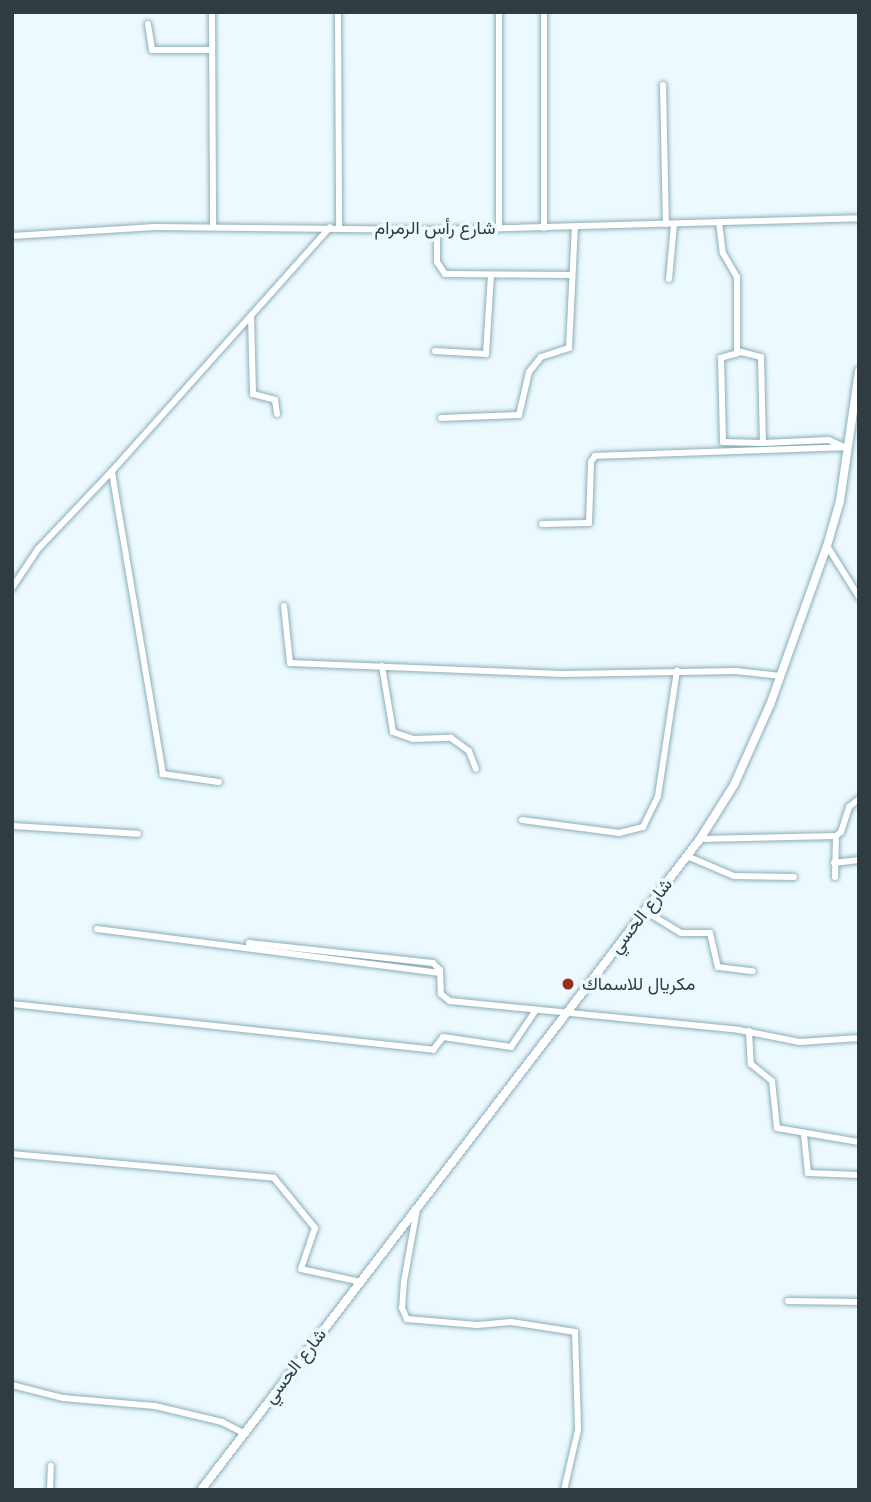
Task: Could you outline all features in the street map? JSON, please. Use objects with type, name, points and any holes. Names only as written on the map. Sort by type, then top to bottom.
[{"type":"street","points":[[212,12],[213,226]]},
{"type":"street","points":[[338,12],[339,227]]},
{"type":"street","points":[[499,12],[499,228]]},
{"type":"street","points":[[544,12],[544,228]]},
{"type":"street","points":[[148,24],[152,50],[211,50]]},
{"type":"street","points":[[663,85],[666,224]]},
{"type":"street","name":"شارع رأس الرمرام","points":[[12,236],[213,226],[437,230],[859,218]]},
{"type":"street","points":[[719,222],[723,253],[737,277],[738,353]]},
{"type":"street","points":[[669,279],[674,224]]},
{"type":"street","points":[[12,588],[45,541],[112,471],[330,227]]},
{"type":"street","points":[[441,418],[519,415],[529,372],[541,357],[572,343],[570,275],[575,227]]},
{"type":"street","points":[[437,230],[437,262],[444,274],[570,275]]},
{"type":"street","points":[[435,351],[486,354],[491,275]]},
{"type":"street","points":[[251,316],[253,394],[275,400],[277,414]]},
{"type":"street","points":[[763,443],[761,357],[738,353],[723,356],[720,366],[723,442],[740,447],[763,443],[829,440],[846,447]]},
{"type":"street","name":"شارع الحسي","points":[[201,1490],[700,839],[734,785],[781,676],[827,546],[859,371]]},
{"type":"street","points":[[542,524],[589,523],[591,462],[595,456],[740,447],[846,447]]},
{"type":"street","points":[[112,471],[163,775],[219,782]]},
{"type":"street","points":[[827,546],[859,597]]},
{"type":"street","points":[[284,606],[287,662],[562,674],[677,670],[781,676]]},
{"type":"street","points":[[382,666],[393,732],[413,739],[451,738],[469,751],[476,769]]},
{"type":"street","points":[[522,820],[620,833],[643,827],[658,796],[677,670]]},
{"type":"street","points":[[700,839],[836,836],[841,832],[849,807],[859,799]]},
{"type":"street","points":[[12,826],[138,834]]},
{"type":"street","points":[[835,877],[836,836]]},
{"type":"street","points":[[687,856],[734,876],[794,877]]},
{"type":"street","points":[[834,863],[859,860]]},
{"type":"street","points":[[645,911],[681,933],[710,933],[718,967],[753,971]]},
{"type":"street","points":[[97,929],[440,973]]},
{"type":"street","points":[[249,943],[433,963],[440,973],[441,994],[450,1001],[749,1031],[800,1042],[859,1038]]},
{"type":"street","points":[[12,1004],[433,1050],[443,1037],[511,1047],[536,1010]]},
{"type":"street","points":[[749,1031],[751,1064],[772,1081],[775,1126],[804,1135],[859,1142]]},
{"type":"street","points":[[804,1135],[808,1173],[859,1175]]},
{"type":"street","points":[[12,1154],[274,1178],[315,1228],[301,1269],[361,1282]]},
{"type":"street","points":[[417,1207],[404,1281],[402,1308],[407,1319],[477,1325],[511,1322],[575,1332],[578,1430],[564,1490]]},
{"type":"street","points":[[788,1301],[859,1302]]},
{"type":"street","points":[[12,1385],[63,1398],[155,1406],[222,1422],[244,1433]]},
{"type":"street","points":[[50,1490],[51,1466]]},
{"type":"place","name":"مكريال للاسماك","points":[[568,984]]}]
